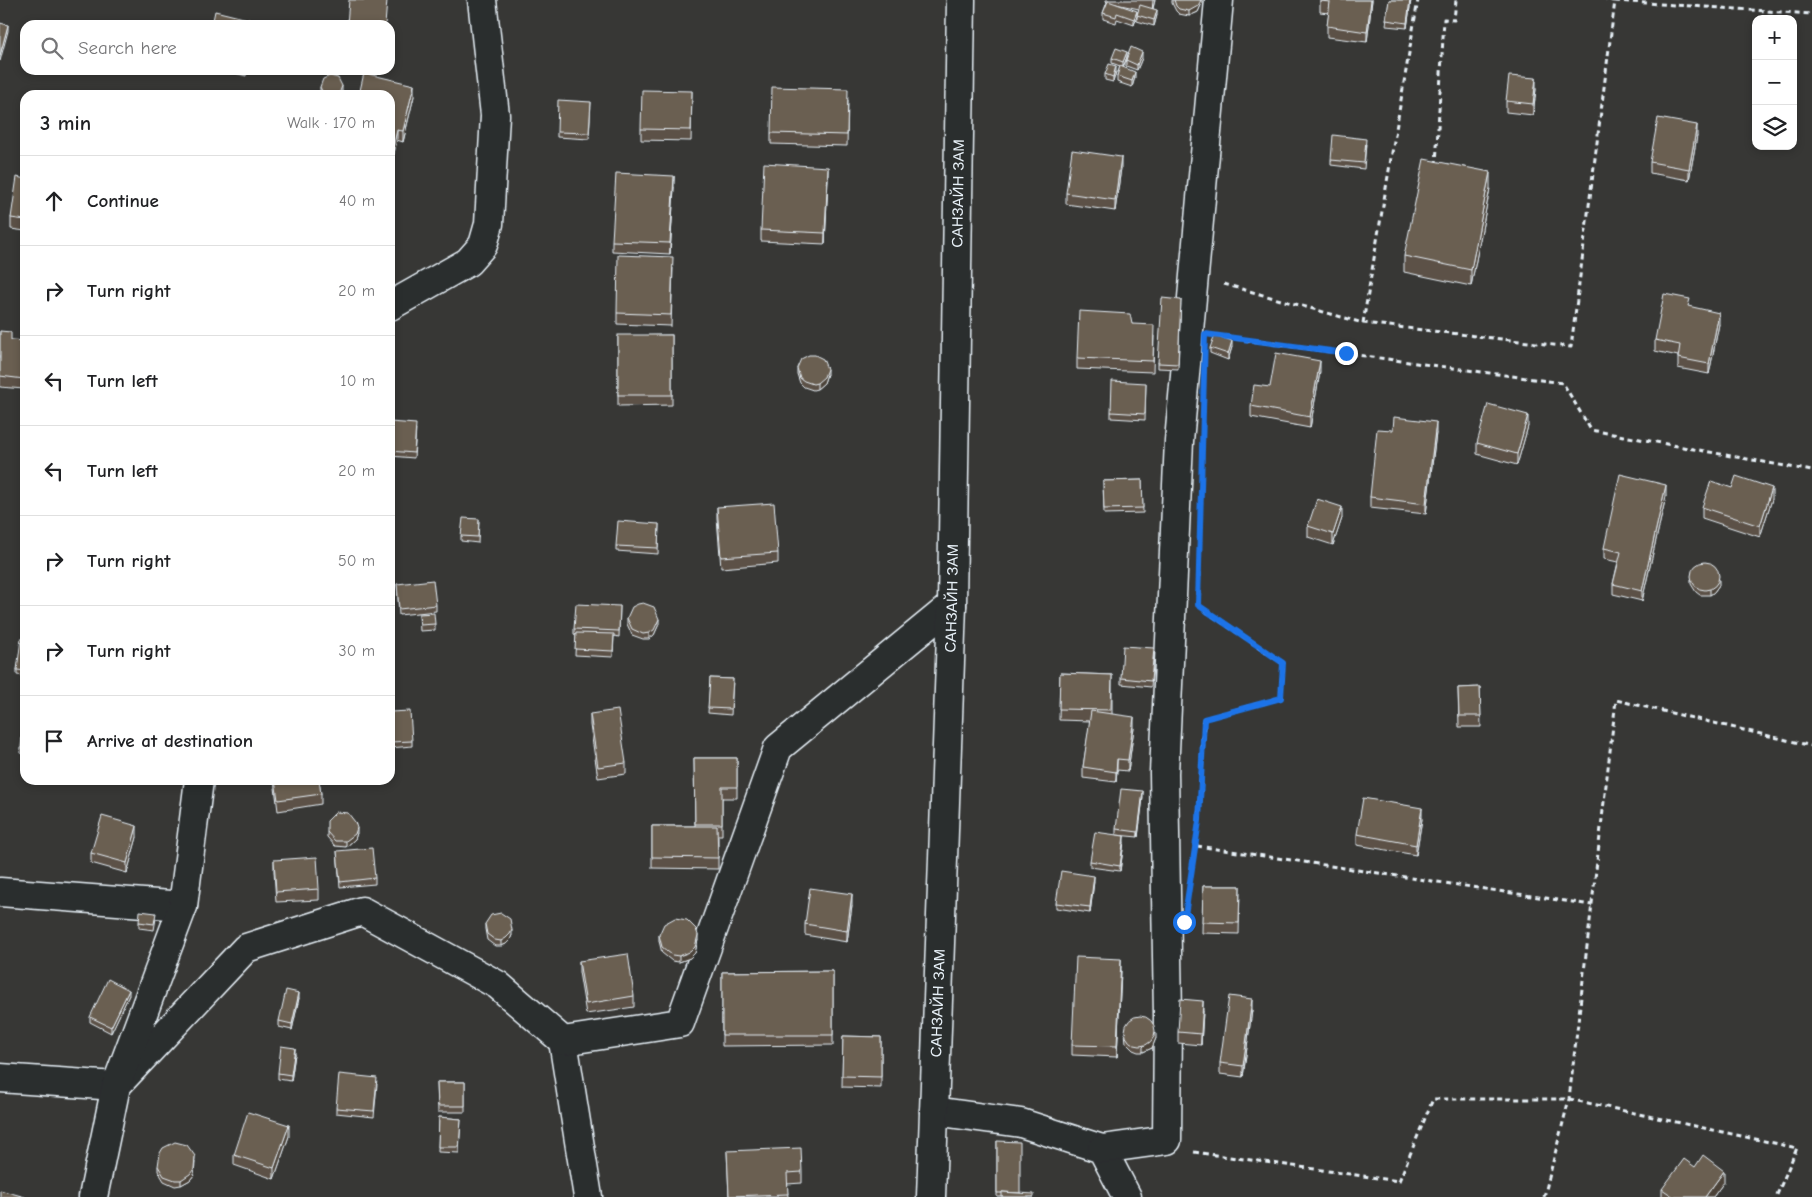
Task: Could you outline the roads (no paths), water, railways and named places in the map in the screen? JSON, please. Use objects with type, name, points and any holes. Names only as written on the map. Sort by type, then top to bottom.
[{"type":"street","points":[[395,303],[468,262],[483,245],[490,224],[495,115],[482,0]]},
{"type":"street","name":"САНЗАЙН ЗАМ","points":[[931,1197],[952,605],[962,0]]},
{"type":"street","points":[[934,1111],[1021,1123],[1102,1149],[1167,1140],[1168,1016],[1164,774],[1179,441],[1219,0]]},
{"type":"street","points":[[563,1041],[680,1023],[778,748],[952,605]]},
{"type":"street","points":[[94,1197],[116,1086],[183,906],[197,785]]},
{"type":"street","points":[[0,892],[183,906]]},
{"type":"street","points":[[116,1086],[246,948],[362,911],[498,985],[563,1041],[588,1197]]},
{"type":"street","points":[[0,1078],[116,1086]]},
{"type":"street","points":[[1102,1149],[1127,1197]]}]
